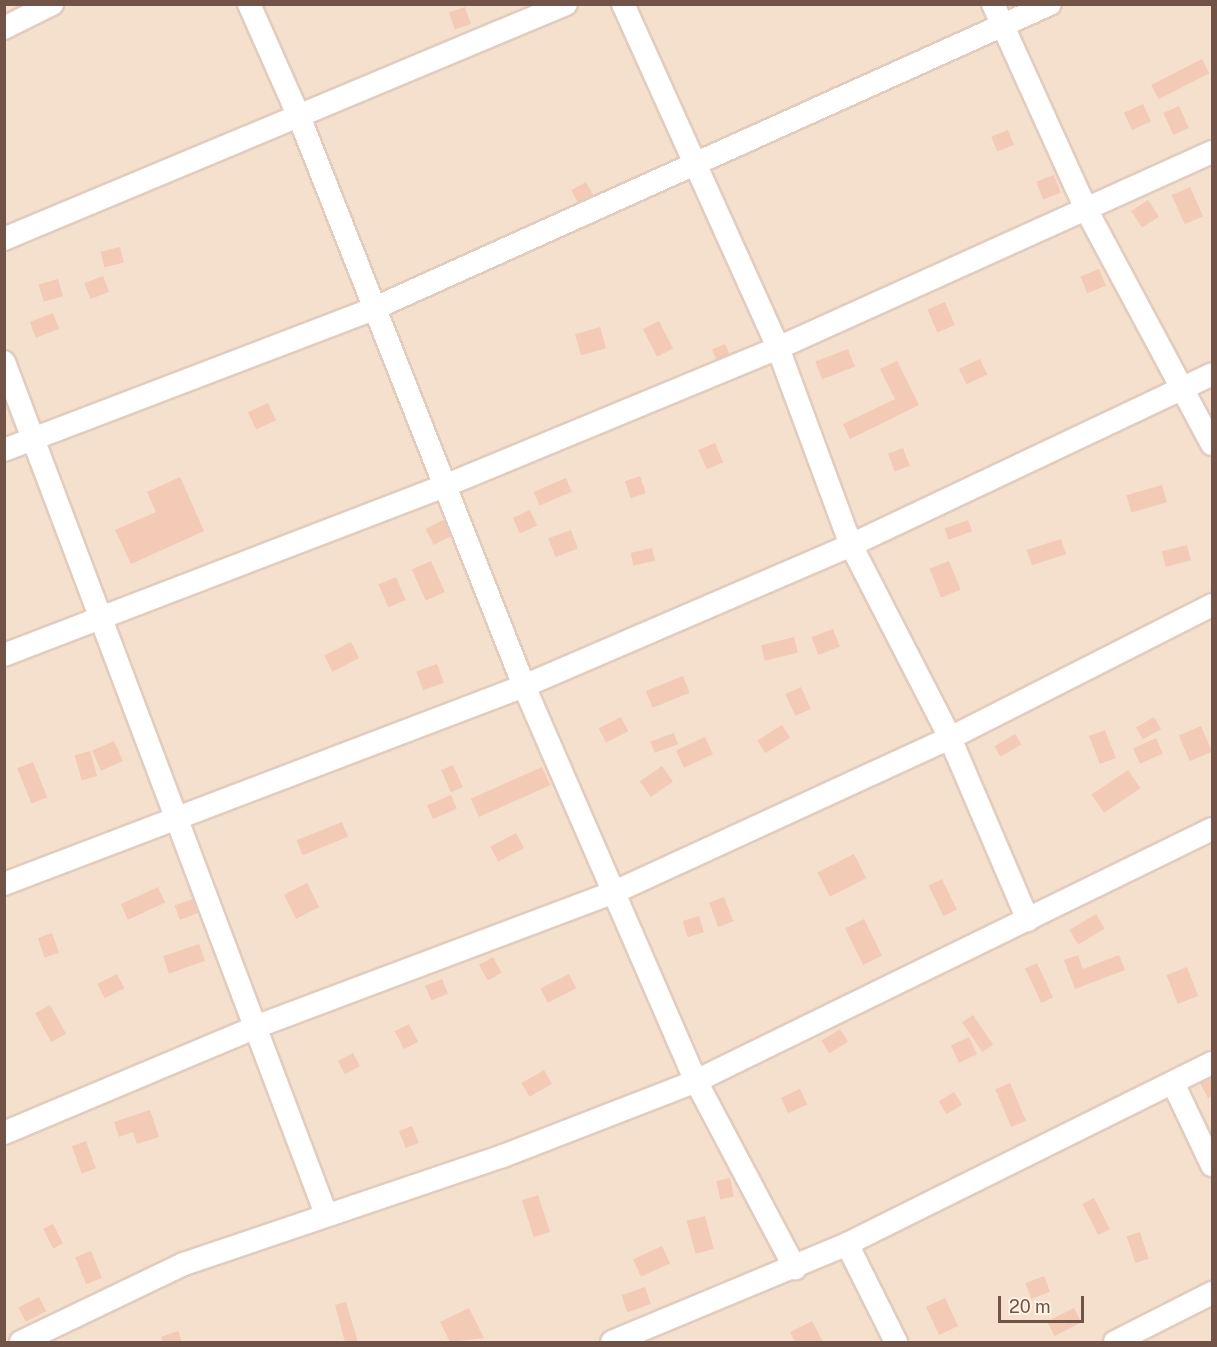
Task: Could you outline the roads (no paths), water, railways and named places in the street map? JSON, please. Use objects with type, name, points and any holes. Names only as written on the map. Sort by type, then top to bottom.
[{"type":"street","points":[[4,28],[52,4]]},
{"type":"street","points":[[249,4],[300,119],[447,485],[524,686],[617,891],[696,1081],[795,1268]]},
{"type":"street","points":[[4,239],[300,119],[566,4]]},
{"type":"street","points":[[623,4],[699,167],[778,348],[851,545],[950,738],[1028,921]]},
{"type":"street","points":[[993,4],[1088,213],[1180,389],[1212,444]]},
{"type":"street","points":[[4,450],[375,308],[699,167],[1005,27],[1050,4]]},
{"type":"street","points":[[4,655],[447,485],[778,348],[1088,213],[1212,152]]},
{"type":"street","points":[[4,362],[258,1026],[326,1214]]},
{"type":"street","points":[[4,884],[524,686],[851,545],[1212,374]]},
{"type":"street","points":[[4,1133],[258,1026],[617,891],[950,738],[1212,605]]},
{"type":"street","points":[[21,1342],[132,1286],[326,1214],[503,1156],[696,1081],[1028,921],[1212,829]]},
{"type":"street","points":[[612,1342],[795,1268],[847,1244],[1212,1063]]},
{"type":"street","points":[[1173,1083],[1212,1165]]},
{"type":"street","points":[[847,1244],[896,1342]]},
{"type":"street","points":[[1115,1342],[1212,1293]]}]
